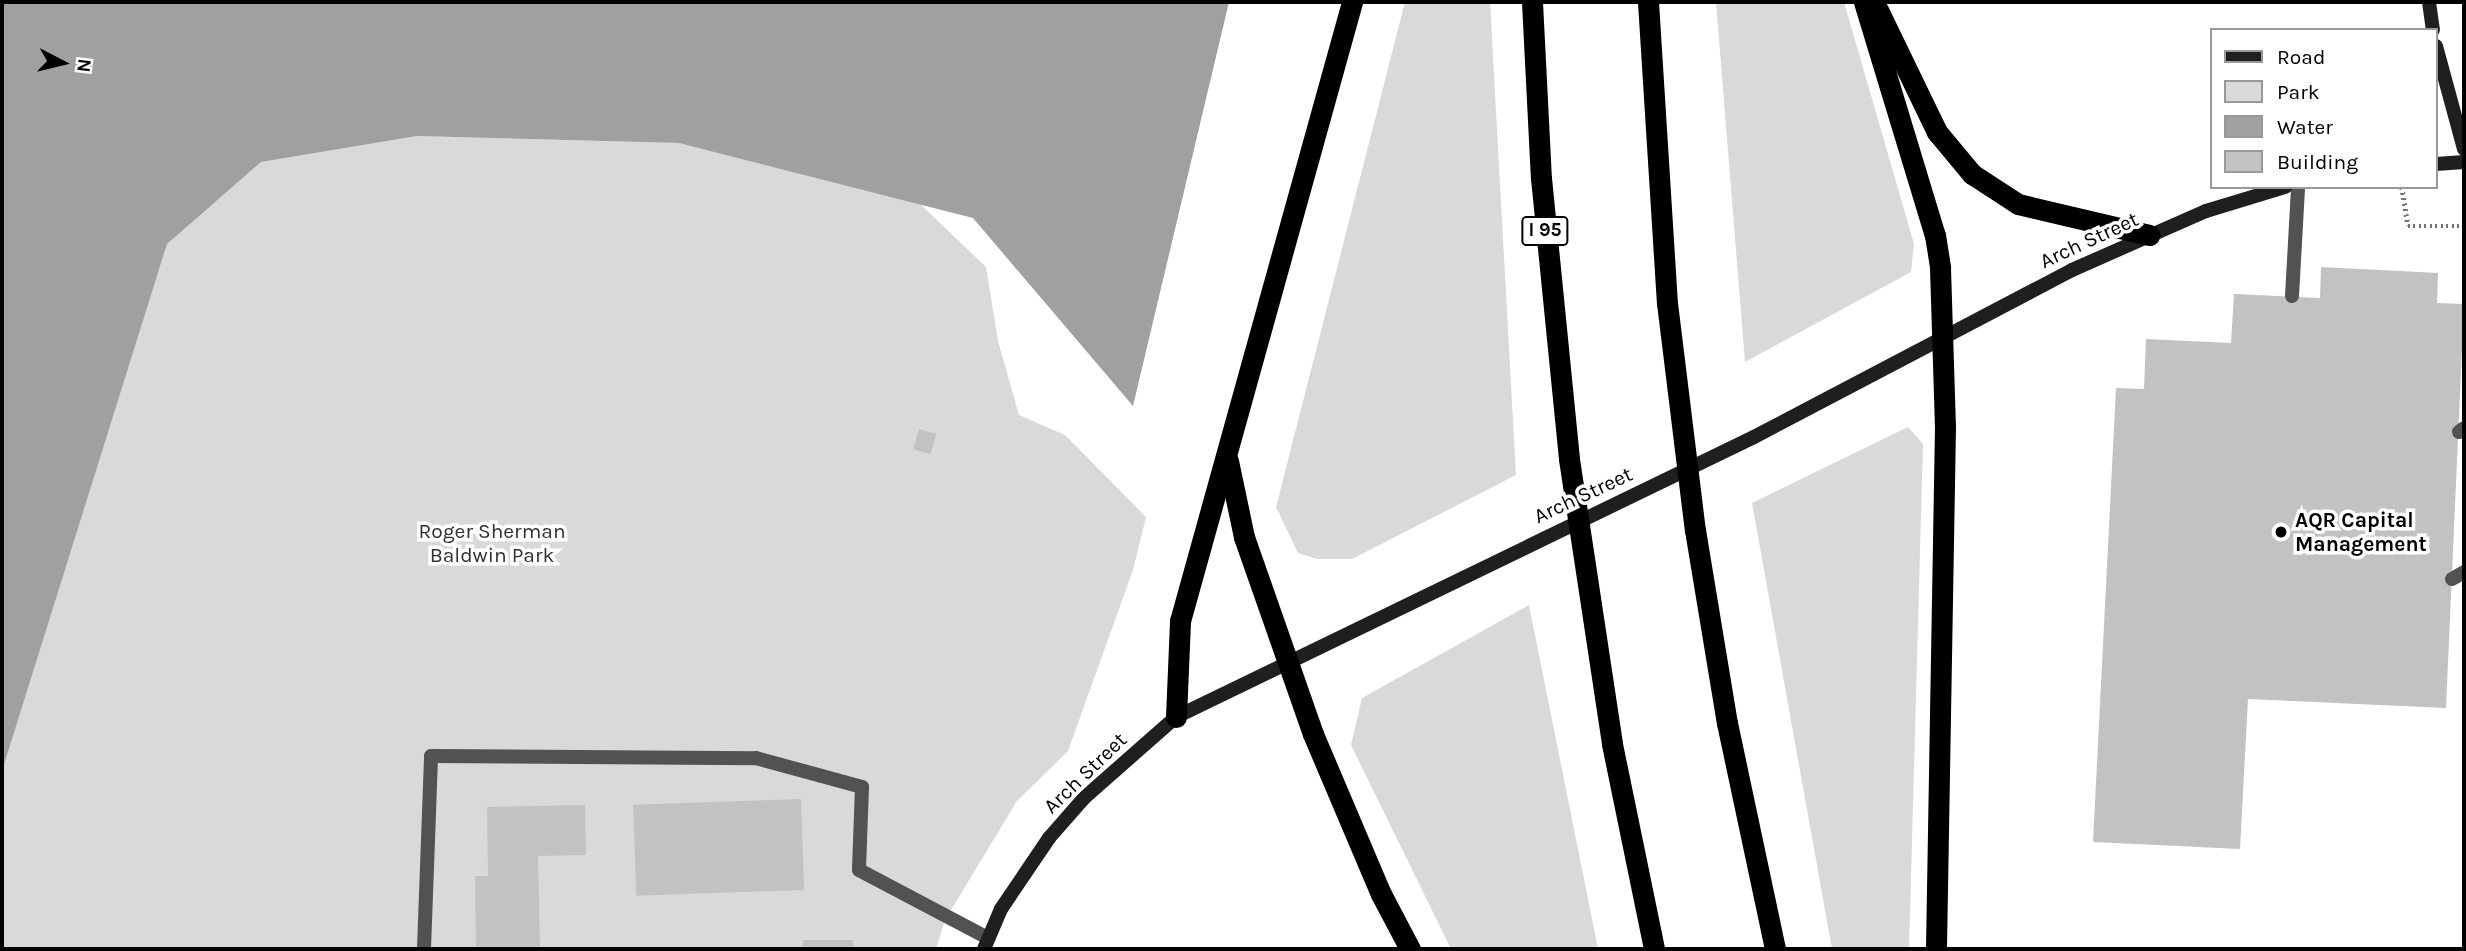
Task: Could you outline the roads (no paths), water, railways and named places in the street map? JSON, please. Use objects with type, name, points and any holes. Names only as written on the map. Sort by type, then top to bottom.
[{"type":"highway","points":[[1176,717],[1180,621],[1352,2]]},
{"type":"highway","name":"I 95","points":[[1532,2],[1541,178],[1569,459],[1585,583],[1612,744],[1654,949]]},
{"type":"highway","points":[[1648,2],[1657,173],[1679,404],[1695,530],[1727,723],[1775,949]]},
{"type":"highway","points":[[1864,2],[1935,235],[1944,338],[1936,949]]},
{"type":"highway","points":[[1875,2],[1937,132],[1972,174],[2018,204],[2149,234]]},
{"type":"highway","points":[[1227,458],[1244,537],[1291,663],[1318,746],[1381,894],[1410,949]]},
{"type":"main road","points":[[2428,2],[2433,28]]},
{"type":"main road","points":[[2438,53],[2464,149]]},
{"type":"main road","points":[[2438,164],[2464,162]]},
{"type":"main road","name":"Arch Street","points":[[986,944],[1001,909],[1049,838],[1084,798],[1176,717],[1291,663],[1515,550],[1754,437],[2149,234],[2279,189]]},
{"type":"lane","points":[[2292,296],[2298,189]]},
{"type":"lane","points":[[424,949],[431,756],[756,758],[862,787],[859,870],[986,944]]},
{"type":"water","points":[[2,2],[1229,2],[1133,406],[973,218],[679,143],[417,136],[261,162],[167,244],[2,771]]},
{"type":"place","name":"AQR Capital Management","points":[[2281,532]]},
{"type":"park label","name":"Roger Sherman Baldwin Park","points":[[492,543]]}]
